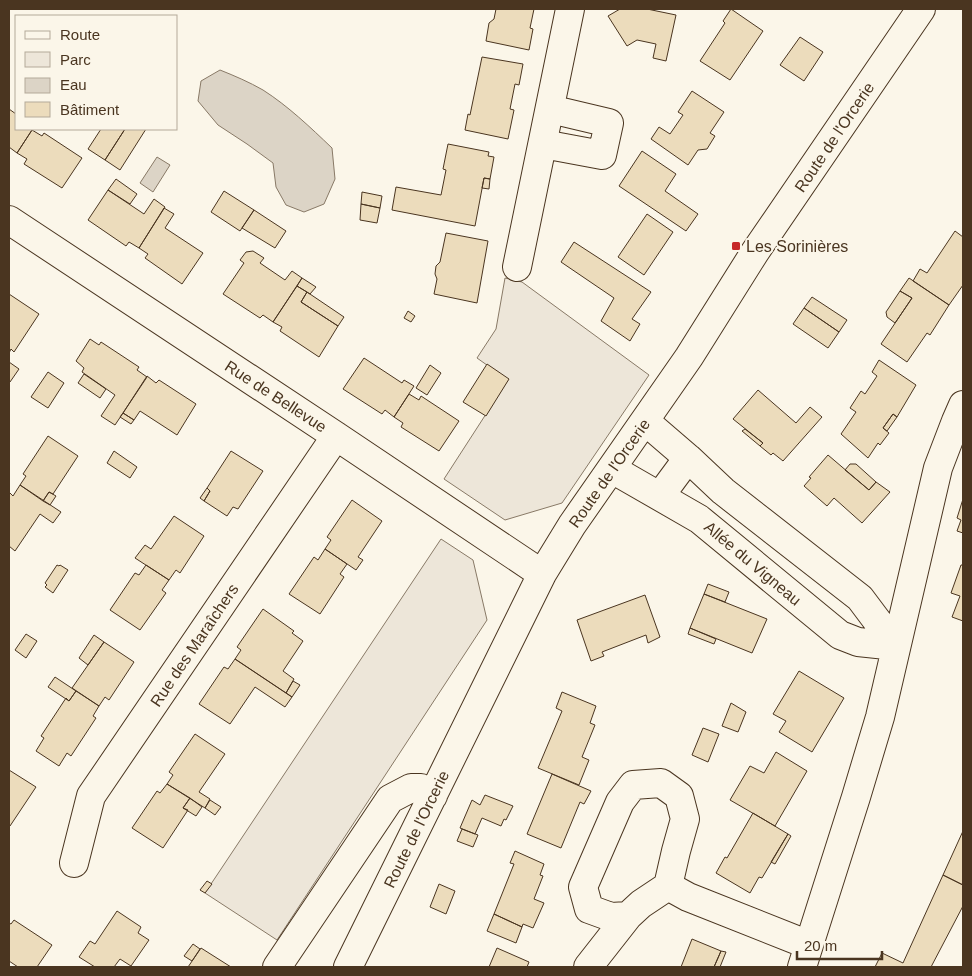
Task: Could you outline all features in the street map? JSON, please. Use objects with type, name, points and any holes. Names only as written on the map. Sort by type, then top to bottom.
[{"type":"street","points":[[518,267],[570,9]]},
{"type":"street","name":"Route de l'Orcerie","points":[[348,967],[542,574],[572,525],[690,357],[756,252],[921,9]]},
{"type":"street","points":[[543,144],[602,155],[609,123],[550,109]]},
{"type":"street","name":"Rue de Bellevue","points":[[9,220],[542,574]]},
{"type":"street","points":[[668,886],[806,956],[880,717],[938,468],[963,405]]},
{"type":"street","points":[[646,420],[723,491],[860,598],[896,646]]},
{"type":"street","name":"Rue des Maraîchers","points":[[74,863],[91,796],[336,436]]},
{"type":"street","points":[[660,496],[688,458]]},
{"type":"street","name":"Allée du Vigneau","points":[[612,469],[699,519],[840,635],[858,642],[896,646]]},
{"type":"street","points":[[588,967],[628,916],[641,904],[668,886],[684,819],[679,796],[661,783],[634,785],[620,802],[583,887],[589,908],[611,917],[628,916]]},
{"type":"street","points":[[277,967],[390,799],[410,788],[421,788],[433,796]]},
{"type":"green space","points":[[505,278],[522,282],[649,375],[562,503],[505,520],[444,479],[508,380],[477,358],[496,329]]},
{"type":"green space","points":[[441,539],[473,560],[487,620],[277,940],[205,893]]},
{"type":"water","points":[[220,70],[252,84],[272,96],[299,117],[332,148],[335,179],[324,204],[304,212],[286,205],[276,187],[273,163],[218,125],[198,101],[201,81]]},
{"type":"water","points":[[157,157],[170,165],[153,192],[140,183]]},
{"type":"building","points":[[496,9],[534,9],[530,28],[533,29],[529,50],[486,41],[489,23],[494,19]]},
{"type":"building","points":[[620,9],[647,9],[676,15],[666,61],[653,58],[656,44],[637,40],[627,46],[608,16]]},
{"type":"building","points":[[731,9],[763,31],[730,80],[700,61],[725,23],[723,21]]},
{"type":"building","points":[[800,37],[823,52],[804,81],[780,65]]},
{"type":"building","points":[[482,57],[523,64],[519,85],[515,84],[510,109],[514,110],[508,139],[465,130]]},
{"type":"building","points":[[692,91],[724,112],[710,133],[715,136],[707,149],[698,150],[688,165],[651,139],[659,127],[670,134],[683,115],[678,112]]},
{"type":"building","points":[[9,109],[15,113],[15,130],[32,130],[17,153],[9,147]]},
{"type":"building","points":[[32,130],[42,136],[44,133],[82,158],[62,188],[24,164],[27,159],[17,153]]},
{"type":"building","points":[[100,130],[124,130],[105,160],[88,149]]},
{"type":"building","points":[[124,130],[145,130],[120,170],[105,160]]},
{"type":"building","points":[[448,144],[489,152],[488,156],[494,157],[490,179],[484,178],[475,226],[392,210],[396,187],[441,195],[446,170],[443,169]]},
{"type":"building","points":[[642,151],[676,174],[665,191],[698,214],[686,231],[619,186]]},
{"type":"building","points":[[484,178],[490,179],[489,189],[482,188]]},
{"type":"building","points":[[116,179],[137,194],[130,204],[108,190]]},
{"type":"building","points":[[108,190],[144,214],[154,199],[165,207],[139,248],[129,242],[126,246],[88,220]]},
{"type":"building","points":[[224,191],[254,210],[240,231],[211,212]]},
{"type":"building","points":[[362,192],[382,196],[380,208],[361,204]]},
{"type":"building","points":[[361,204],[380,208],[377,223],[360,220]]},
{"type":"building","points":[[164,208],[174,214],[165,228],[203,253],[182,284],[145,258],[148,254],[139,248]]},
{"type":"building","points":[[254,210],[286,231],[275,248],[242,228]]},
{"type":"building","points":[[647,214],[673,232],[644,275],[618,257]]},
{"type":"building","points":[[955,231],[963,237],[963,285],[949,305],[913,281],[920,269],[927,273]]},
{"type":"building","points":[[446,233],[488,241],[477,303],[434,294],[437,279],[435,274],[436,266],[440,262]]},
{"type":"building","points":[[574,242],[651,292],[632,319],[640,324],[630,341],[601,321],[614,298],[561,262]]},
{"type":"building","points":[[253,251],[264,258],[260,263],[285,280],[292,271],[302,278],[273,322],[263,315],[260,318],[223,294],[244,263],[240,260],[246,252]]},
{"type":"building","points":[[302,278],[316,287],[310,294],[297,286]]},
{"type":"building","points":[[909,278],[949,305],[930,335],[927,333],[907,362],[881,344],[912,298],[900,291]]},
{"type":"building","points":[[297,286],[307,292],[301,302],[338,326],[319,357],[280,331],[282,327],[273,322]]},
{"type":"building","points":[[900,291],[912,298],[895,323],[887,317],[886,312]]},
{"type":"building","points":[[307,292],[344,317],[338,326],[301,302]]},
{"type":"building","points":[[9,294],[39,314],[14,352],[11,349],[9,353]]},
{"type":"building","points":[[812,297],[847,320],[839,332],[804,308]]},
{"type":"building","points":[[804,308],[839,332],[828,348],[793,324]]},
{"type":"building","points":[[408,311],[415,316],[411,322],[404,318]]},
{"type":"building","points":[[90,339],[99,345],[101,342],[139,367],[137,370],[147,377],[115,425],[101,416],[115,395],[82,372],[84,368],[76,361]]},
{"type":"building","points":[[364,358],[402,383],[404,380],[414,386],[394,417],[385,410],[382,414],[343,389]]},
{"type":"building","points":[[879,360],[916,385],[897,417],[893,414],[883,428],[889,433],[880,445],[878,443],[868,458],[841,434],[856,412],[850,408],[861,391],[865,394],[877,376],[872,372]]},
{"type":"building","points":[[9,362],[19,369],[10,382],[9,382]]},
{"type":"building","points":[[487,364],[509,379],[486,416],[463,402]]},
{"type":"building","points":[[430,365],[441,373],[427,395],[416,388]]},
{"type":"building","points":[[48,372],[64,383],[48,408],[31,397]]},
{"type":"building","points":[[84,374],[106,389],[100,398],[78,383]]},
{"type":"building","points":[[147,376],[156,383],[159,380],[196,404],[177,435],[140,411],[134,420],[123,413]]},
{"type":"building","points":[[758,390],[796,423],[810,407],[822,417],[783,461],[773,453],[771,455],[760,446],[763,443],[733,419]]},
{"type":"building","points":[[409,394],[419,400],[421,396],[459,421],[439,451],[401,427],[403,423],[394,417]]},
{"type":"building","points":[[123,413],[134,420],[131,424],[120,417]]},
{"type":"building","points":[[893,414],[897,417],[887,431],[883,428]]},
{"type":"building","points":[[745,429],[763,443],[760,446],[742,431]]},
{"type":"building","points":[[48,436],[78,456],[53,494],[49,492],[43,501],[20,485],[26,476],[23,474]]},
{"type":"building","points":[[114,451],[137,467],[130,478],[107,463]]},
{"type":"building","points":[[231,451],[263,471],[238,509],[233,507],[227,516],[204,501],[210,491],[207,488]]},
{"type":"building","points":[[828,455],[869,490],[876,482],[890,492],[862,523],[834,498],[827,506],[804,486],[811,478],[809,477]]},
{"type":"building","points":[[850,464],[856,464],[876,482],[869,490],[845,470]]},
{"type":"building","points":[[20,485],[61,512],[53,523],[40,514],[15,551],[9,546],[9,495],[10,493],[13,496]]},
{"type":"building","points":[[207,488],[210,491],[204,501],[200,498]]},
{"type":"building","points":[[49,492],[56,496],[50,505],[43,501]]},
{"type":"building","points":[[963,499],[963,533],[957,531],[961,520],[957,518]]},
{"type":"building","points":[[352,500],[382,521],[358,557],[363,560],[356,570],[325,549],[331,540],[327,537]]},
{"type":"building","points":[[174,516],[204,536],[180,573],[176,570],[169,580],[135,558],[145,545],[151,549]]},
{"type":"building","points":[[325,549],[347,564],[340,574],[344,577],[320,614],[289,594],[314,557],[318,560]]},
{"type":"building","points":[[57,565],[68,570],[53,593],[45,587],[47,585],[45,583]]},
{"type":"building","points":[[146,565],[169,580],[162,590],[166,593],[140,630],[110,610],[135,573],[139,575]]},
{"type":"building","points":[[961,565],[963,565],[963,621],[952,617],[960,596],[951,593]]},
{"type":"building","points":[[708,584],[729,592],[725,602],[704,594]]},
{"type":"building","points":[[704,594],[767,619],[752,653],[690,628]]},
{"type":"building","points":[[645,595],[660,637],[648,643],[646,635],[602,652],[604,656],[591,661],[577,620]]},
{"type":"building","points":[[263,609],[294,631],[292,633],[303,641],[283,671],[294,679],[286,693],[235,659],[241,650],[237,647]]},
{"type":"building","points":[[690,628],[716,639],[714,644],[688,634]]},
{"type":"building","points":[[26,634],[37,641],[26,658],[15,650]]},
{"type":"building","points":[[94,635],[104,642],[88,665],[79,658]]},
{"type":"building","points":[[104,642],[134,662],[109,700],[105,697],[99,706],[72,688]]},
{"type":"building","points":[[235,659],[292,697],[285,707],[255,687],[230,724],[199,704],[224,667],[228,669]]},
{"type":"building","points":[[799,671],[844,698],[812,752],[779,732],[786,721],[773,714]]},
{"type":"building","points":[[55,677],[76,691],[69,701],[48,687]]},
{"type":"building","points":[[293,681],[300,685],[292,697],[286,693]]},
{"type":"building","points":[[76,691],[99,706],[93,716],[96,718],[71,756],[67,753],[59,766],[36,751],[44,738],[41,736],[66,698],[69,701]]},
{"type":"building","points":[[562,692],[596,706],[590,723],[595,725],[582,757],[589,760],[579,785],[538,768],[562,711],[556,708]]},
{"type":"building","points":[[731,703],[746,712],[738,732],[722,726]]},
{"type":"building","points":[[703,728],[719,734],[708,762],[692,755]]},
{"type":"building","points":[[195,734],[225,754],[199,792],[210,799],[205,808],[167,784],[173,775],[169,772]]},
{"type":"building","points":[[776,752],[807,771],[775,826],[730,800],[750,766],[764,773]]},
{"type":"building","points":[[9,770],[36,787],[10,826],[9,825]]},
{"type":"building","points":[[552,774],[591,791],[584,804],[580,802],[561,848],[527,834]]},
{"type":"building","points":[[167,784],[190,798],[183,808],[188,810],[163,848],[132,828],[157,791],[160,793]]},
{"type":"building","points":[[485,795],[513,806],[506,820],[504,819],[501,826],[482,818],[475,834],[460,828],[472,800],[480,805]]},
{"type":"building","points":[[190,798],[202,807],[196,816],[183,808]]},
{"type":"building","points":[[210,800],[221,807],[215,815],[205,808]]},
{"type":"building","points":[[753,813],[788,834],[762,878],[759,877],[750,893],[716,873]]},
{"type":"building","points":[[462,829],[478,835],[473,847],[457,841]]},
{"type":"building","points":[[963,831],[963,885],[943,875]]},
{"type":"building","points":[[788,834],[791,836],[775,864],[771,862]]},
{"type":"building","points":[[515,851],[544,864],[540,875],[543,876],[534,899],[544,903],[533,928],[523,924],[522,927],[494,914],[514,864],[510,863]]},
{"type":"building","points":[[943,875],[963,885],[963,906],[931,967],[875,967],[882,953],[903,963]]},
{"type":"building","points":[[207,881],[212,884],[205,893],[200,890]]},
{"type":"building","points":[[439,884],[455,891],[446,914],[430,907]]},
{"type":"building","points":[[117,911],[141,927],[138,933],[149,940],[131,966],[120,959],[114,967],[95,967],[79,957],[90,941],[95,944]]},
{"type":"building","points":[[494,914],[522,927],[516,943],[487,931]]},
{"type":"building","points":[[14,920],[52,945],[37,967],[18,967],[9,961],[9,923],[11,924]]},
{"type":"building","points":[[692,939],[721,951],[714,967],[681,967]]},
{"type":"building","points":[[193,944],[200,949],[192,961],[184,956]]},
{"type":"building","points":[[201,948],[231,967],[188,967]]},
{"type":"building","points":[[497,948],[529,962],[527,967],[489,967]]},
{"type":"building","points":[[721,951],[726,952],[720,967],[714,967]]},
{"type":"place","name":"Les Sorinières","points":[[736,246]]}]
